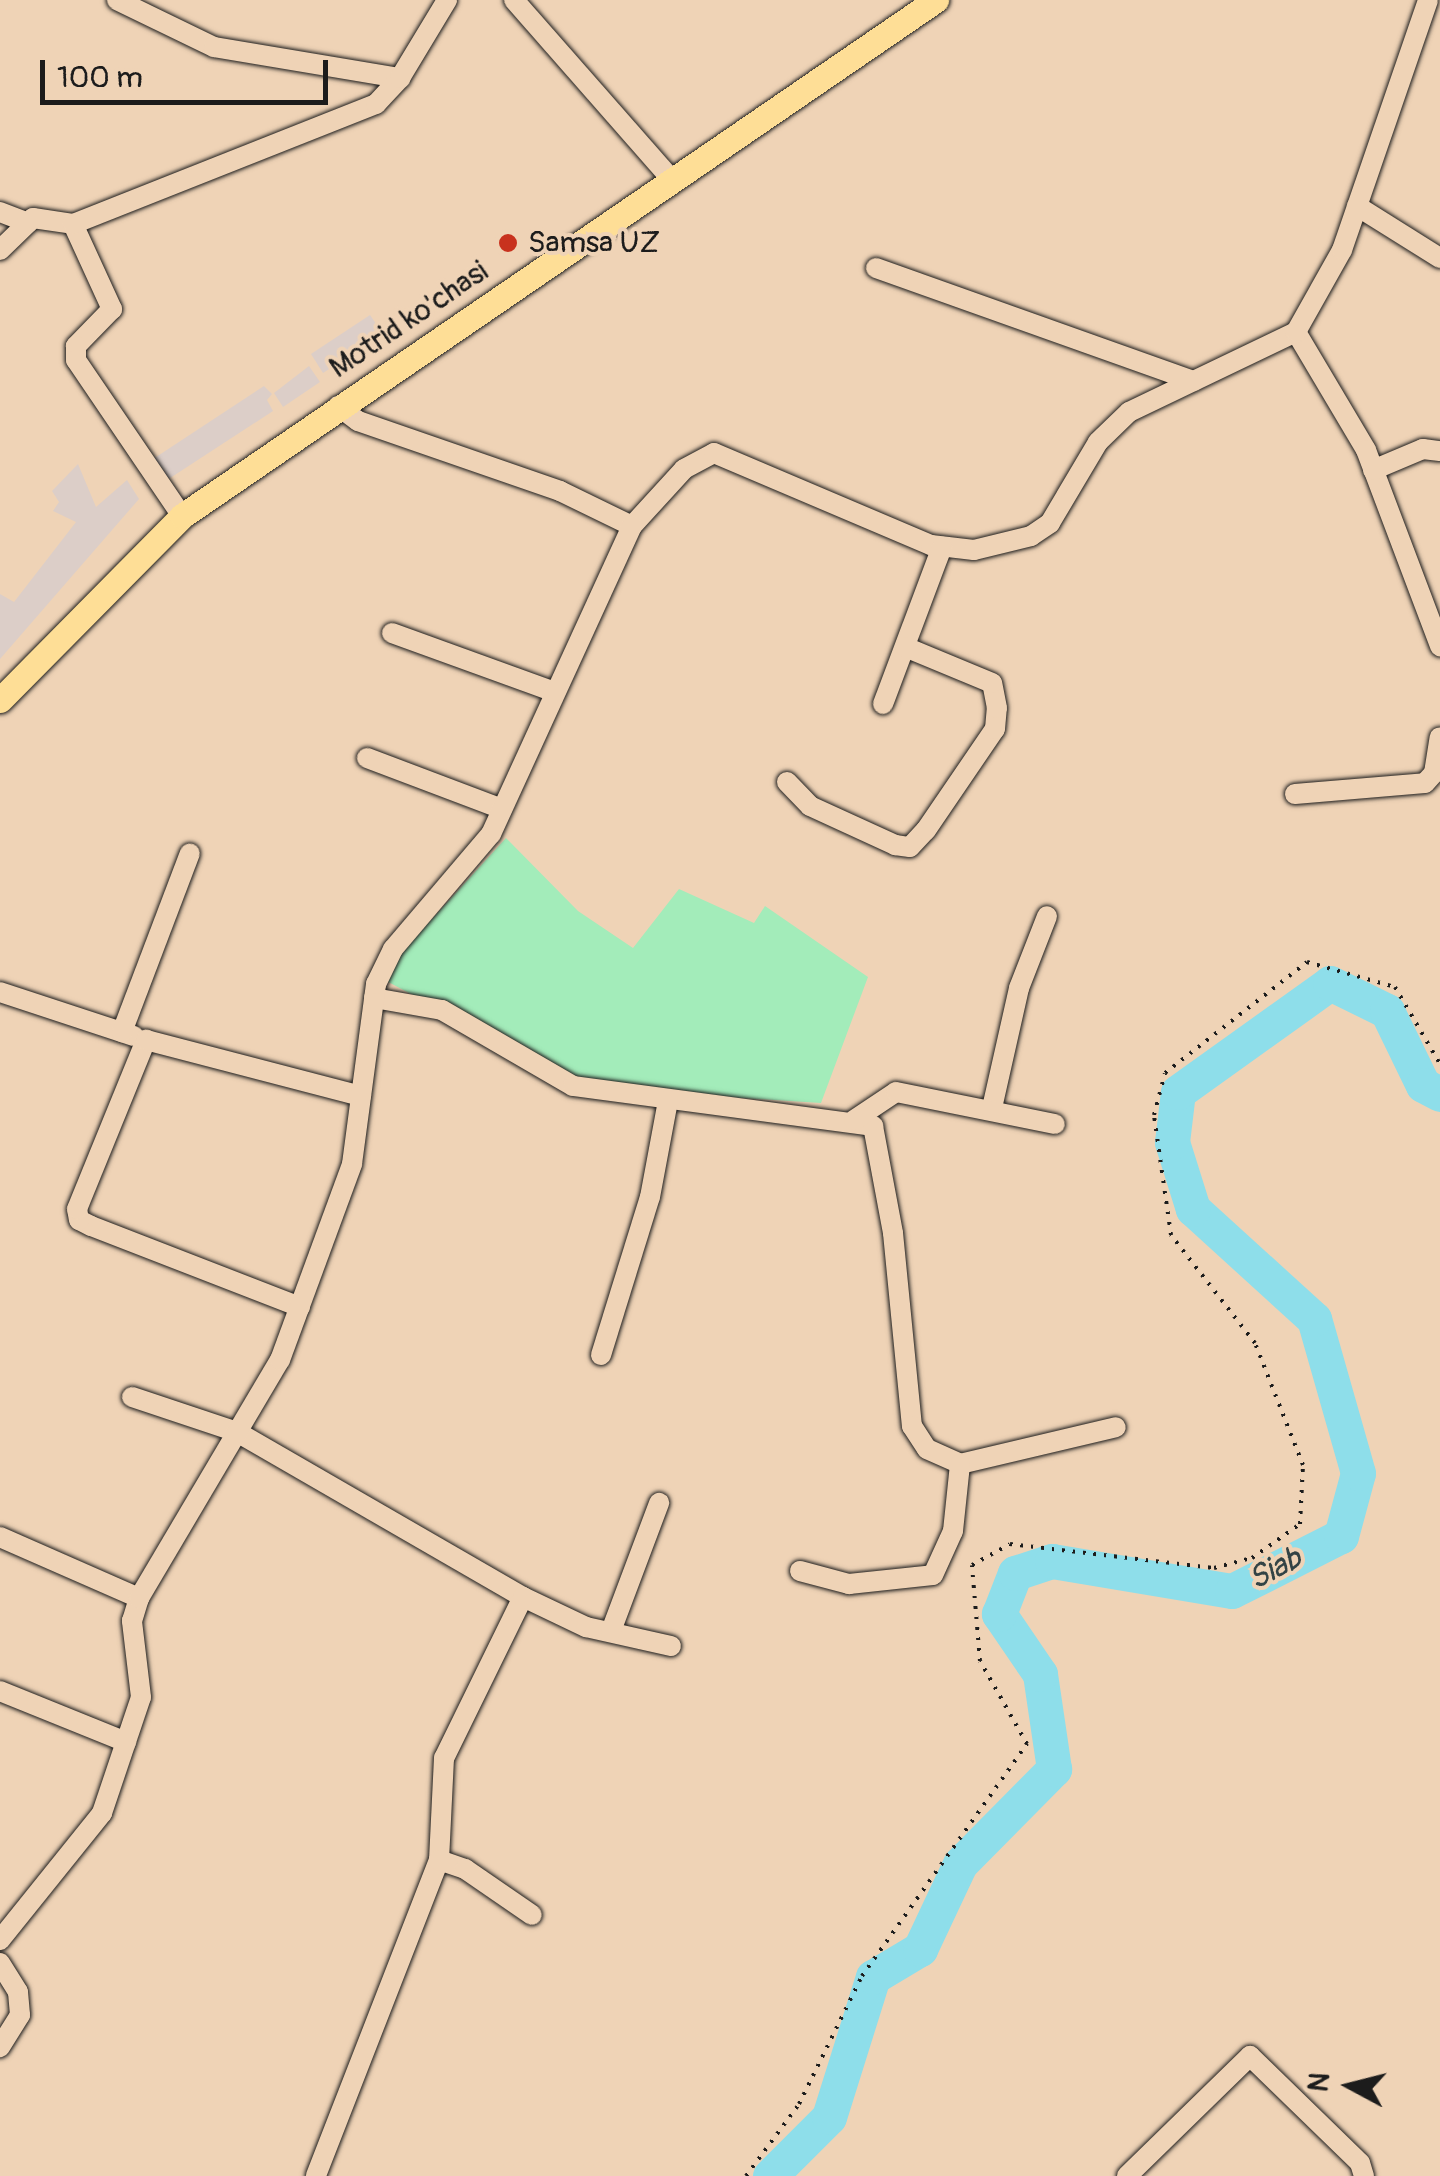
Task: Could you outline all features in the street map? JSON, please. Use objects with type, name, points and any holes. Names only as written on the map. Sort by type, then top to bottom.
[{"type":"main road","name":"Motrid ko'chasi","points":[[0,700],[182,516],[936,0]]},
{"type":"street","points":[[116,0],[214,47],[400,78]]},
{"type":"street","points":[[0,250],[28,223],[48,218],[73,224],[376,104],[400,78],[446,0]]},
{"type":"street","points":[[514,0],[674,182]]},
{"type":"street","points":[[0,1940],[102,1813],[141,1697],[132,1621],[138,1598],[280,1360],[352,1164],[374,998],[393,949],[452,884],[502,809],[632,526],[684,469],[714,453],[942,546],[974,550],[1031,536],[1050,523],[1098,442],[1129,412],[1296,332],[1342,250],[1428,0]]},
{"type":"street","points":[[1358,206],[1440,258]]},
{"type":"street","points":[[0,212],[28,223]]},
{"type":"street","points":[[73,224],[112,309],[76,346],[76,360],[182,516]]},
{"type":"street","points":[[876,268],[1194,381]]},
{"type":"street","points":[[1296,332],[1373,470],[1440,646]]},
{"type":"street","points":[[338,406],[358,421],[560,491],[632,526]]},
{"type":"street","points":[[1373,470],[1423,448],[1440,451]]},
{"type":"street","points":[[884,704],[942,546]]},
{"type":"street","points":[[392,632],[555,692]]},
{"type":"street","points":[[787,782],[810,806],[895,845],[910,847],[926,830],[995,729],[997,708],[992,684],[905,647]]},
{"type":"street","points":[[1295,794],[1425,783],[1434,773],[1440,738]]},
{"type":"street","points":[[367,758],[502,809]]},
{"type":"street","points":[[122,1032],[190,854]]},
{"type":"street","points":[[992,1108],[1019,988],[1047,916]]},
{"type":"street","points":[[0,992],[146,1040],[361,1096]]},
{"type":"street","points":[[374,998],[442,1010],[573,1086],[668,1101],[854,1120],[873,1126],[880,1144],[912,1426],[927,1449],[960,1464],[1116,1427]]},
{"type":"street","points":[[146,1040],[77,1209],[79,1220],[300,1306]]},
{"type":"street","points":[[854,1120],[896,1092],[992,1108],[1055,1124]]},
{"type":"street","points":[[601,1355],[650,1197],[668,1101]]},
{"type":"street","points":[[132,1397],[237,1432],[522,1597],[586,1627],[670,1646]]},
{"type":"street","points":[[800,1571],[848,1584],[934,1575],[954,1531],[960,1464]]},
{"type":"street","points":[[610,1631],[659,1503]]},
{"type":"street","points":[[0,1537],[138,1598]]},
{"type":"street","points":[[321,2175],[439,1860],[444,1758],[522,1597]]},
{"type":"street","points":[[0,1691],[126,1742]]},
{"type":"street","points":[[439,1860],[465,1869],[532,1915]]},
{"type":"street","points":[[0,1963],[18,1992],[20,2015],[0,2047]]},
{"type":"street","points":[[1128,2176],[1250,2056],[1360,2162],[1364,2176]]},
{"type":"path","points":[[746,2176],[799,2104],[862,1976],[1027,1744],[980,1661],[972,1565],[1010,1544],[1214,1568],[1252,1558],[1300,1524],[1303,1465],[1255,1344],[1171,1236],[1154,1115],[1165,1073],[1307,962],[1395,987],[1440,1064]]},
{"type":"shaded area","points":[[370,315],[383,334],[323,373],[311,354]]},
{"type":"shaded area","points":[[309,366],[320,382],[283,407],[274,393]]},
{"type":"shaded area","points":[[264,386],[272,394],[267,400],[273,411],[164,482],[150,461]]},
{"type":"shaded area","points":[[78,464],[96,507],[127,480],[139,499],[0,659],[0,594],[14,602],[76,522],[53,511],[59,502],[52,491]]},
{"type":"green space","points":[[506,838],[578,911],[633,948],[679,889],[754,923],[765,906],[868,977],[821,1103],[648,1092],[568,1078],[379,977]]},
{"type":"waterway","name":"Siab","points":[[770,2176],[829,2117],[873,1977],[920,1949],[960,1864],[1054,1769],[1040,1674],[999,1614],[1015,1573],[1052,1561],[1232,1591],[1341,1536],[1358,1473],[1314,1319],[1193,1209],[1172,1142],[1178,1092],[1330,983],[1387,1011],[1423,1085],[1440,1094]]},
{"type":"place","name":"Samsa UZ","points":[[508,243]]}]
